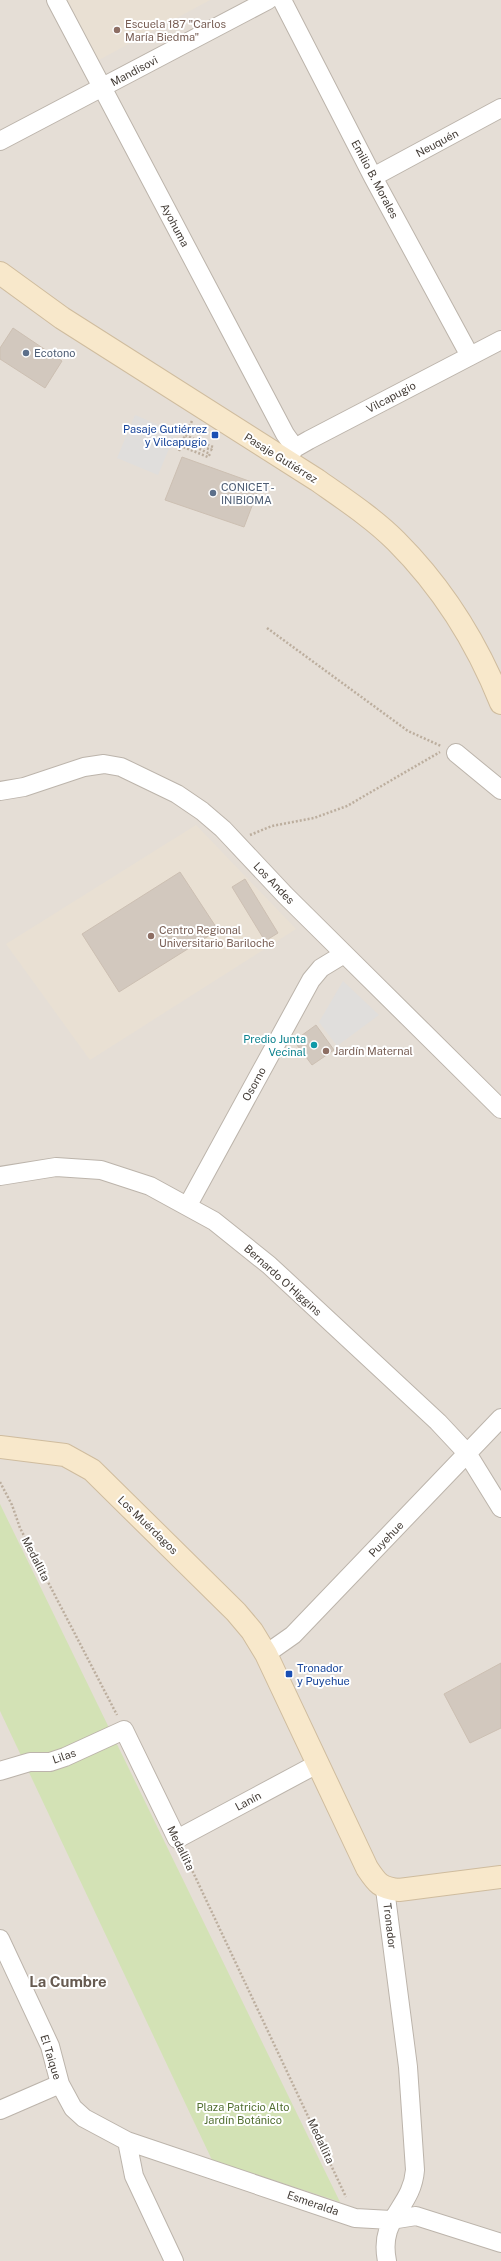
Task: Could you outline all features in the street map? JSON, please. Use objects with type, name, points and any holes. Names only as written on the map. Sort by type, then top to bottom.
[{"type":"street","name":"Ayohuma","points":[[56,0],[286,434],[290,454]]},
{"type":"street","name":"Mandisovi","points":[[0,141],[268,0]]},
{"type":"street","name":"Emilio B. Morales","points":[[282,0],[373,177],[470,356]]},
{"type":"street","name":"Neuquén","points":[[373,177],[501,108]]},
{"type":"street","name":"Pasaje Gutiérrez","points":[[0,273],[62,318],[199,406],[290,454],[396,541],[426,574],[454,610],[477,651],[501,703]]},
{"type":"street","name":"Vilcapugio","points":[[290,454],[501,340]]},
{"type":"street","points":[[456,753],[501,790]]},
{"type":"street","name":"Los Andes","points":[[0,791],[24,787],[84,767],[104,764],[121,767],[177,794],[202,811],[234,842],[344,954],[501,1109]]},
{"type":"street","name":"Osorno","points":[[188,1205],[311,980],[321,968],[344,954]]},
{"type":"street","name":"Bernardo O'Higgins","points":[[0,1176],[56,1167],[101,1170],[150,1186],[188,1205],[214,1221],[269,1266],[438,1422],[467,1453],[501,1508]]},
{"type":"street","name":"Puyehue","points":[[266,1654],[293,1635],[501,1418]]},
{"type":"street","name":"Los Muérdagos","points":[[0,1447],[65,1455],[92,1470],[236,1612],[266,1654]]},
{"type":"street","name":"Tronador","points":[[266,1654],[319,1763],[367,1868],[376,1881],[385,1889],[408,2067],[415,2170],[414,2183],[408,2196],[391,2220]]},
{"type":"street","name":"Lilas","points":[[0,1771],[30,1762],[50,1762],[65,1757],[124,1730]]},
{"type":"street","name":"Medallita","points":[[124,1730],[177,1839]]},
{"type":"street","name":"Lanín","points":[[177,1839],[319,1763]]},
{"type":"street","points":[[385,1889],[399,1890],[501,1876]]},
{"type":"street","name":"El Taique","points":[[0,1939],[50,2046],[60,2084],[74,2108],[84,2118],[128,2141]]},
{"type":"street","points":[[0,2110],[60,2084]]},
{"type":"street","points":[[128,2141],[134,2176],[174,2261]]},
{"type":"street","name":"Esmeralda","points":[[128,2141],[355,2218],[391,2220],[416,2216],[501,2243]]},
{"type":"street","points":[[387,2261],[385,2242],[391,2220]]},
{"type":"path","points":[[179,451],[199,406]]},
{"type":"path","points":[[181,446],[208,457],[210,454],[185,442],[186,440],[211,450],[213,447],[185,435]]},
{"type":"path","points":[[267,628],[408,731],[456,753]]},
{"type":"path","points":[[234,842],[272,826],[314,818],[347,806],[440,752],[456,753]]},
{"type":"path","name":"Medallita","points":[[0,1482],[12,1505],[20,1528],[124,1730]]},
{"type":"path","name":"Medallita","points":[[177,1839],[328,2155],[355,2218]]},
{"type":"shaded area","points":[[0,0],[501,0],[501,2261],[0,2261]]},
{"type":"shaded area","name":"Escuela 187 \"Carlos María Biedma\"","points":[[64,0],[210,0],[97,61]]},
{"type":"shaded area","points":[[135,415],[176,432],[158,475],[117,458]]},
{"type":"shaded area","name":"Centro Regional Universitario Bariloche","points":[[196,825],[296,929],[90,1060],[6,944]]},
{"type":"shaded area","points":[[343,981],[379,1015],[337,1046],[319,1022]]},
{"type":"green space","name":"Plaza Patricio Alto Jardín Botánico","points":[[0,1504],[340,2202],[212,2160],[0,1711]]},
{"type":"building","name":"Ecotono","points":[[13,328],[62,361],[45,388],[0,359],[0,348]]},
{"type":"building","name":"CONICET - INIBIOMA","points":[[182,457],[260,485],[244,527],[165,500]]},
{"type":"building","points":[[180,872],[218,930],[119,992],[82,934]]},
{"type":"building","points":[[245,879],[278,933],[265,941],[232,887]]},
{"type":"building","name":"Predio Junta Vecinal","points":[[316,1025],[334,1050],[312,1065],[294,1041]]},
{"type":"building","points":[[501,1663],[501,1728],[470,1743],[444,1694]]},
{"type":"place","name":"Escuela 187 \"Carlos María Biedma\"","points":[[117,30]]},
{"type":"place","name":"Ecotono","points":[[26,353]]},
{"type":"place","name":"Pasaje Gutiérrez y Vilcapugio","points":[[215,435]]},
{"type":"place","name":"CONICET - INIBIOMA","points":[[213,493]]},
{"type":"place","name":"Centro Regional Universitario Bariloche","points":[[151,936]]},
{"type":"place","name":"Predio Junta Vecinal","points":[[314,1045]]},
{"type":"place","name":"Jardín Maternal","points":[[326,1051]]},
{"type":"place","name":"Tronador y Puyehue","points":[[289,1674]]},
{"type":"district","name":"La Cumbre","points":[[68,1981]]}]
